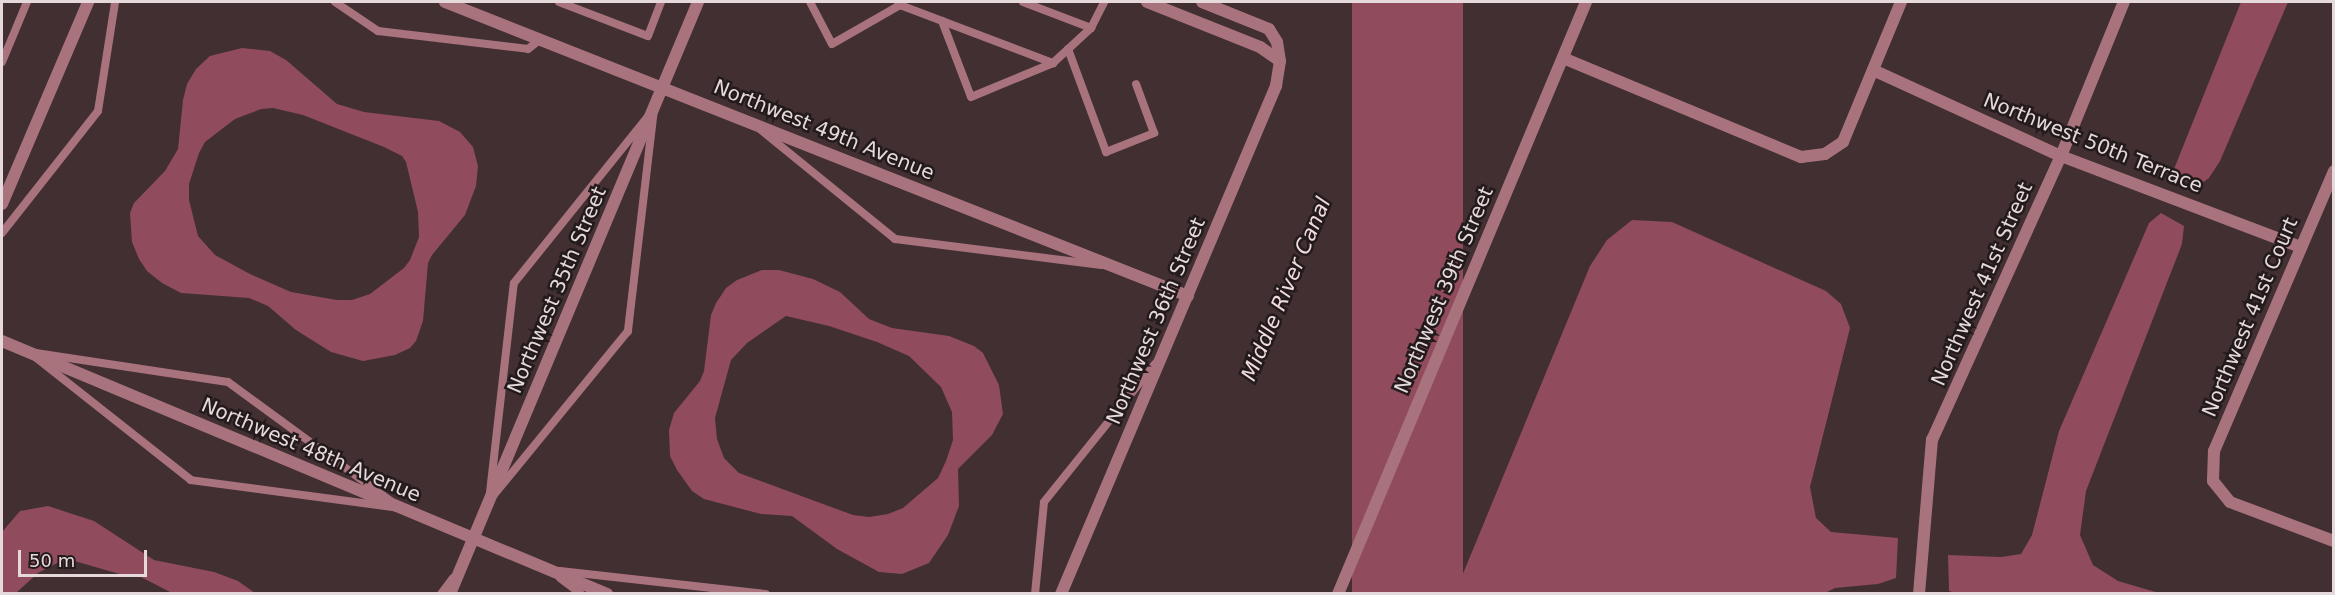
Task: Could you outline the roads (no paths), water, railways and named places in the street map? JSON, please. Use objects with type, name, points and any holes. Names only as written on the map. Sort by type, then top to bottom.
[{"type":"street","points":[[2,204],[88,2]]},
{"type":"street","name":"Northwest 49th Avenue","points":[[445,2],[1188,296]]},
{"type":"street","name":"Northwest 35th Street","points":[[450,594],[698,2]]},
{"type":"street","points":[[1147,2],[1260,47],[1280,61]]},
{"type":"street","points":[[1202,2],[1269,29],[1277,42],[1280,61]]},
{"type":"street","name":"Northwest 39th Street","points":[[1338,594],[1586,2]]},
{"type":"street","points":[[1563,58],[1801,157],[1825,154],[1843,142],[1901,2]]},
{"type":"street","name":"Northwest 41st Street","points":[[1919,594],[1932,440],[2061,156],[2124,2]]},
{"type":"street","name":"Northwest 36th Street","points":[[1061,594],[1276,86],[1280,61]]},
{"type":"street","name":"Northwest 50th Terrace","points":[[1873,70],[2061,156],[2301,247]]},
{"type":"street","name":"Northwest 41st Court","points":[[2334,171],[2214,451],[2213,482],[2230,502],[2334,541]]},
{"type":"street","name":"Northwest 48th Avenue","points":[[2,341],[607,594]]},
{"type":"lane","points":[[2,61],[27,2]]},
{"type":"lane","points":[[2,233],[98,111],[115,2]]},
{"type":"lane","points":[[335,2],[378,31],[528,49],[541,39]]},
{"type":"lane","points":[[559,2],[648,36],[661,2]]},
{"type":"lane","points":[[810,2],[832,44],[899,3],[1053,63]]},
{"type":"lane","points":[[1023,2],[1091,28]]},
{"type":"lane","points":[[942,21],[971,97],[1053,63],[1091,28],[1104,2]]},
{"type":"lane","points":[[1068,49],[1106,152],[1154,133],[1136,84]]},
{"type":"lane","points":[[489,501],[628,331],[654,109]]},
{"type":"lane","points":[[489,501],[514,283],[654,109]]},
{"type":"lane","points":[[752,123],[895,238],[1114,267]]},
{"type":"lane","points":[[29,352],[228,382],[400,508]]},
{"type":"lane","points":[[29,352],[191,480],[400,508]]},
{"type":"lane","points":[[1035,594],[1044,502],[1162,355]]},
{"type":"lane","points":[[441,594],[460,569]]},
{"type":"lane","points":[[457,594],[460,569]]},
{"type":"lane","points":[[548,569],[581,594]]},
{"type":"lane","points":[[548,569],[766,594]]},
{"type":"water","points":[[1352,2],[1463,2],[1463,594],[1352,594]]},
{"type":"water","points":[[2241,2],[2288,2],[2220,161],[2209,178],[2198,186],[2172,174]]},
{"type":"water","points":[[242,48],[270,51],[286,60],[337,104],[364,112],[439,121],[460,132],[473,147],[478,166],[476,186],[465,215],[428,263],[423,321],[416,341],[410,348],[395,355],[363,361],[331,352],[296,330],[268,306],[249,298],[181,293],[162,283],[147,271],[132,242],[130,213],[134,203],[165,171],[178,149],[187,84],[196,69],[210,56]],"holes":[[[273,108],[303,115],[384,147],[402,156],[406,162],[418,212],[419,237],[410,260],[404,268],[370,294],[352,300],[337,300],[291,292],[215,255],[198,236],[189,200],[189,184],[205,142],[235,119],[261,109]]]},
{"type":"water","points":[[2161,213],[2184,226],[2182,244],[2086,491],[2080,535],[2093,565],[2118,581],[2159,593],[1958,594],[1949,591],[1948,555],[2001,557],[2021,554],[2032,535],[2059,431],[2149,223]]},
{"type":"water","points":[[1632,220],[1672,222],[1826,291],[1841,304],[1850,328],[1810,487],[1816,518],[1831,532],[1898,538],[1896,578],[1878,584],[1835,588],[1823,594],[1455,593],[1590,266],[1607,240]]},
{"type":"water","points":[[762,270],[779,270],[813,279],[840,292],[869,319],[892,328],[949,336],[974,346],[983,353],[999,385],[1003,414],[992,435],[958,469],[959,506],[948,535],[929,563],[902,574],[879,572],[837,549],[792,516],[761,514],[704,499],[692,491],[677,470],[670,456],[669,430],[674,413],[700,381],[704,371],[711,315],[726,288],[737,280]],"holes":[[[786,316],[829,326],[877,342],[909,356],[941,387],[952,412],[953,440],[938,478],[903,508],[888,514],[869,517],[853,515],[739,473],[724,458],[717,439],[715,418],[731,360],[747,343]]]},
{"type":"water","points":[[48,506],[94,521],[154,560],[214,572],[238,581],[255,593],[172,593],[139,576],[123,575],[71,560],[59,562],[38,573],[16,593],[2,593],[2,532],[20,511]]},
{"type":"water label","name":"Middle River Canal","points":[[1286,289]]}]
